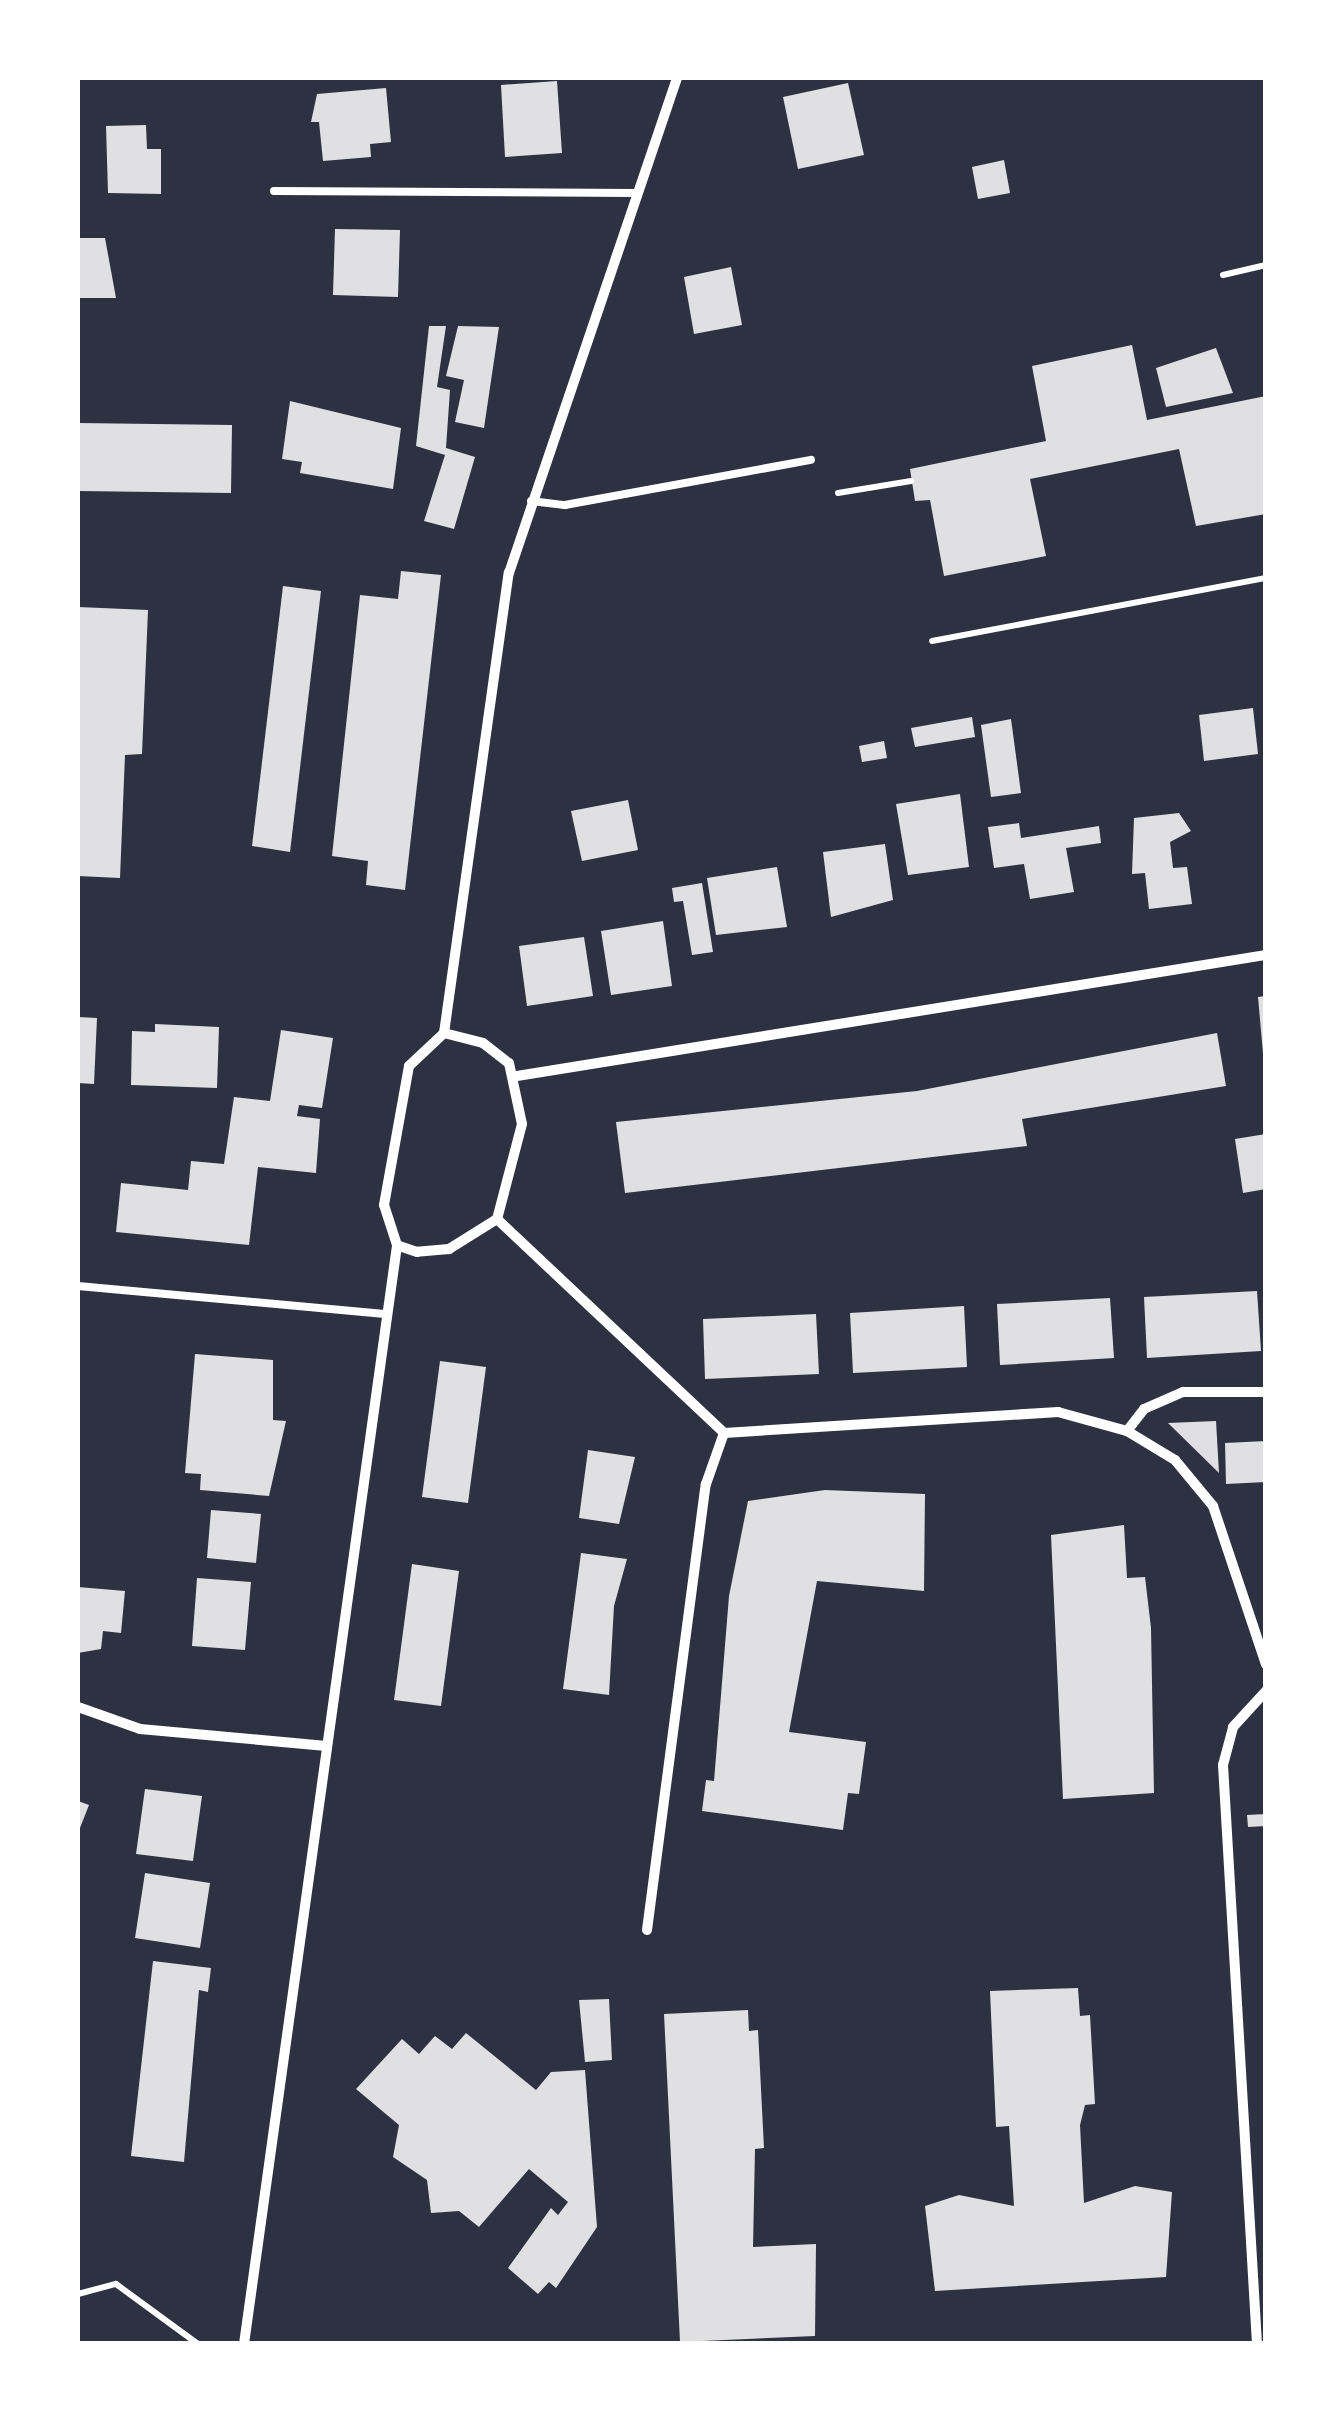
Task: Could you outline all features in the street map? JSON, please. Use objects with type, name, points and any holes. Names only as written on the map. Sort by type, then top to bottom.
[{"type":"street","points":[[244,2344],[397,1245],[384,1205],[409,1066],[444,1033],[510,573],[676,78]]},
{"type":"street","points":[[517,1076],[1266,955]]},
{"type":"street","points":[[397,1245],[449,1249],[497,1219],[522,1124],[517,1076],[483,1043],[444,1033]]},
{"type":"street","points":[[497,1219],[724,1434],[1058,1412],[1127,1432],[1174,1460],[1214,1506],[1266,1664]]},
{"type":"street","points":[[1127,1432],[1144,1409],[1183,1392],[1266,1392]]},
{"type":"street","points":[[647,1930],[706,1484],[724,1434]]},
{"type":"street","points":[[1257,2344],[1223,1765],[1233,1726],[1266,1691]]},
{"type":"street","points":[[78,1707],[140,1729],[326,1746]]},
{"type":"lane","points":[[274,190],[635,193]]},
{"type":"lane","points":[[531,501],[564,505],[811,460]]},
{"type":"lane","points":[[78,1286],[385,1314]]},
{"type":"path","points":[[1223,275],[1266,265]]},
{"type":"path","points":[[838,493],[912,481]]},
{"type":"path","points":[[932,641],[1266,578]]},
{"type":"path","points":[[78,2294],[116,2284],[198,2344]]},
{"type":"building","points":[[557,81],[562,153],[505,157],[501,85]]},
{"type":"building","points":[[848,83],[864,155],[798,169],[783,97]]},
{"type":"building","points":[[386,88],[391,142],[370,144],[371,157],[323,161],[319,122],[311,122],[317,94]]},
{"type":"building","points":[[146,125],[147,149],[161,149],[161,194],[108,193],[106,126]]},
{"type":"building","points":[[1004,160],[1010,193],[978,199],[972,167]]},
{"type":"building","points":[[335,229],[400,230],[398,297],[333,295]]},
{"type":"building","points":[[78,238],[105,238],[116,298],[78,298]]},
{"type":"building","points":[[731,267],[742,325],[694,334],[684,277]]},
{"type":"building","points":[[429,326],[446,326],[437,387],[450,390],[446,448],[475,457],[454,529],[424,521],[445,455],[416,446]]},
{"type":"building","points":[[458,326],[499,327],[484,428],[455,422],[464,380],[446,376]]},
{"type":"building","points":[[1132,345],[1147,420],[1266,396],[1266,514],[1196,526],[1179,449],[1030,479],[1046,556],[944,576],[930,500],[915,501],[910,469],[1046,441],[1032,366]]},
{"type":"building","points":[[1216,348],[1233,393],[1166,407],[1156,368]]},
{"type":"building","points":[[290,401],[401,428],[393,489],[300,473],[302,462],[282,459]]},
{"type":"building","points":[[78,423],[232,425],[231,493],[78,491]]},
{"type":"building","points":[[401,571],[441,575],[405,890],[366,885],[368,861],[332,856],[360,595],[398,599]]},
{"type":"building","points":[[283,586],[321,591],[290,852],[252,846]]},
{"type":"building","points":[[78,607],[148,610],[142,754],[125,755],[120,878],[78,876]]},
{"type":"building","points":[[1253,708],[1258,754],[1204,761],[1199,715]]},
{"type":"building","points":[[972,717],[975,737],[915,747],[911,728]]},
{"type":"building","points":[[1011,719],[1021,793],[991,797],[981,725]]},
{"type":"building","points":[[884,741],[887,758],[862,762],[859,746]]},
{"type":"building","points":[[960,794],[969,867],[908,875],[896,804]]},
{"type":"building","points":[[628,800],[638,850],[582,861],[571,811]]},
{"type":"building","points":[[1179,813],[1191,831],[1170,842],[1173,868],[1187,867],[1192,904],[1149,909],[1145,873],[1132,874],[1134,818]]},
{"type":"building","points":[[1019,823],[1021,838],[1099,826],[1101,843],[1066,848],[1074,892],[1030,899],[1024,864],[994,868],[988,827]]},
{"type":"building","points":[[885,844],[893,900],[831,917],[823,852]]},
{"type":"building","points":[[777,867],[787,927],[716,935],[707,878]]},
{"type":"building","points":[[702,883],[713,952],[692,955],[683,901],[674,902],[672,888]]},
{"type":"building","points":[[663,921],[672,986],[611,995],[601,931]]},
{"type":"building","points":[[584,937],[593,996],[527,1006],[519,946]]},
{"type":"building","points":[[1266,996],[1266,1053],[1263,1053],[1258,997]]},
{"type":"building","points":[[78,1017],[97,1018],[94,1084],[78,1083]]},
{"type":"building","points":[[155,1024],[219,1027],[217,1088],[131,1085],[132,1031],[155,1032]]},
{"type":"building","points":[[281,1030],[333,1038],[322,1108],[299,1105],[297,1116],[320,1119],[316,1173],[258,1167],[249,1245],[116,1232],[121,1183],[188,1190],[191,1161],[224,1164],[234,1097],[270,1101]]},
{"type":"building","points":[[1217,1033],[1226,1086],[1022,1119],[1027,1146],[625,1193],[616,1122],[917,1091]]},
{"type":"building","points":[[1266,1134],[1266,1189],[1243,1193],[1235,1139]]},
{"type":"building","points":[[1257,1291],[1261,1351],[1147,1358],[1144,1297]]},
{"type":"building","points":[[1110,1298],[1114,1358],[1000,1365],[997,1304]]},
{"type":"building","points":[[964,1306],[967,1367],[853,1373],[850,1313]]},
{"type":"building","points":[[816,1314],[819,1374],[705,1379],[703,1319]]},
{"type":"building","points":[[195,1354],[273,1360],[273,1420],[286,1421],[269,1496],[200,1490],[201,1474],[185,1473]]},
{"type":"building","points":[[440,1361],[486,1367],[468,1503],[422,1497]]},
{"type":"building","points":[[1216,1421],[1219,1473],[1168,1423]]},
{"type":"building","points":[[1266,1441],[1266,1482],[1226,1484],[1225,1443]]},
{"type":"building","points":[[588,1450],[635,1457],[619,1524],[579,1518]]},
{"type":"building","points":[[825,1490],[925,1494],[924,1591],[817,1581],[789,1732],[866,1742],[859,1794],[848,1793],[843,1830],[702,1811],[706,1780],[714,1781],[729,1596],[748,1501]]},
{"type":"building","points":[[211,1510],[261,1514],[256,1563],[207,1558]]},
{"type":"building","points":[[1124,1525],[1127,1578],[1145,1577],[1151,1628],[1154,1793],[1063,1799],[1051,1535]]},
{"type":"building","points":[[581,1553],[627,1559],[614,1606],[609,1695],[563,1689]]},
{"type":"building","points":[[412,1564],[459,1571],[441,1706],[394,1700]]},
{"type":"building","points":[[197,1578],[251,1582],[245,1650],[192,1646]]},
{"type":"building","points":[[78,1587],[125,1591],[121,1633],[103,1631],[101,1649],[78,1653]]},
{"type":"building","points":[[145,1789],[202,1796],[193,1861],[136,1854]]},
{"type":"building","points":[[78,1801],[89,1805],[78,1833]]},
{"type":"building","points":[[1266,1814],[1266,1826],[1248,1827],[1247,1815]]},
{"type":"building","points":[[145,1873],[210,1883],[200,1948],[135,1938]]},
{"type":"building","points":[[153,1961],[211,1968],[208,1992],[199,1990],[184,2162],[131,2156]]},
{"type":"building","points":[[1078,1988],[1080,2016],[1090,2015],[1095,2104],[1085,2105],[1080,2125],[1084,2203],[1135,2186],[1172,2192],[1166,2277],[935,2291],[925,2206],[959,2195],[1014,2206],[1009,2126],[996,2127],[990,1991]]},
{"type":"building","points":[[609,1999],[612,2060],[585,2062],[579,2000]]},
{"type":"building","points":[[748,2010],[749,2031],[758,2030],[764,2148],[755,2149],[753,2247],[816,2244],[815,2336],[680,2342],[664,2014]]},
{"type":"building","points":[[466,2033],[536,2090],[551,2072],[585,2070],[597,2227],[556,2288],[549,2282],[538,2294],[508,2268],[551,2208],[558,2215],[568,2202],[529,2169],[479,2227],[459,2211],[431,2213],[427,2180],[393,2157],[399,2125],[356,2089],[402,2039],[419,2054],[435,2036],[452,2049]]}]
